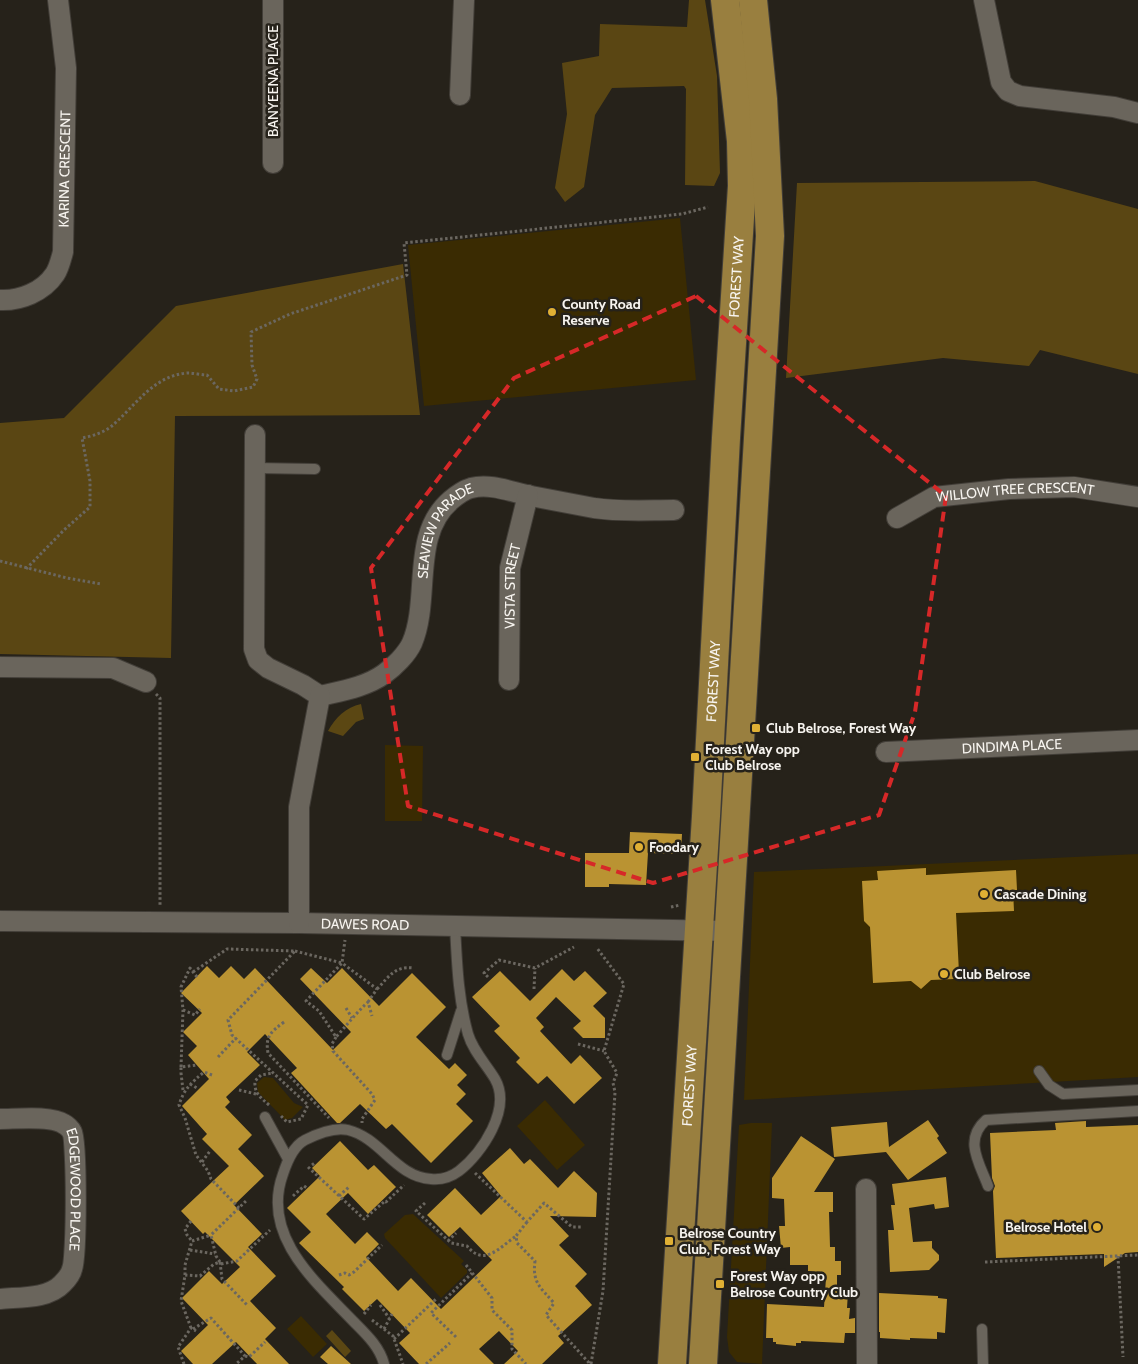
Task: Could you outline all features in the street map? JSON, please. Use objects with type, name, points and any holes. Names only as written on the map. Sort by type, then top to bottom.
[{"type":"main road","name":"FOREST WAY","points":[[672,1364],[742,186],[741,141],[724,0]]},
{"type":"main road","name":"FOREST WAY","points":[[703,1364],[770,236],[763,99],[753,0]]},
{"type":"street","name":"KARINA CRESCENT","points":[[0,300],[12,300],[40,290],[55,274],[63,252],[66,68],[58,0]]},
{"type":"street","name":"BANYEENA PLACE","points":[[273,0],[273,163]]},
{"type":"street","points":[[460,95],[464,0]]},
{"type":"street","points":[[984,0],[1001,82],[1008,92],[1020,96],[1114,107],[1138,113]]},
{"type":"street","points":[[255,435],[254,649],[258,660],[268,668],[304,685],[320,696],[299,807],[300,924]]},
{"type":"street","name":"SEAVIEW PARADE","points":[[320,696],[362,685],[384,674],[400,660],[411,644],[417,625],[426,547],[433,522],[445,505],[457,495],[471,488],[485,487],[505,489],[597,508],[674,510]]},
{"type":"street","name":"WILLOW TREE CRESCENT","points":[[897,518],[934,497],[1009,489],[1074,487],[1138,497]]},
{"type":"street","name":"VISTA STREET","points":[[509,680],[510,568],[528,495]]},
{"type":"street","points":[[0,667],[113,668],[146,682]]},
{"type":"street","name":"DINDIMA PLACE","points":[[886,752],[1138,740]]},
{"type":"street","name":"DAWES ROAD","points":[[0,921],[729,931]]},
{"type":"street","name":"EDGEWOOD PLACE","points":[[0,1119],[48,1119],[63,1123],[72,1131],[75,1145],[75,1251],[72,1269],[61,1286],[47,1294],[0,1299]]},
{"type":"street","points":[[866,1189],[867,1364]]},
{"type":"lane","points":[[255,468],[315,469]]},
{"type":"lane","points":[[384,1364],[376,1345],[300,1264],[287,1242],[280,1224],[278,1204],[281,1178],[288,1159],[302,1141],[324,1132],[347,1129],[366,1137],[404,1170],[420,1179],[440,1180],[458,1171],[475,1156],[490,1136],[499,1112],[500,1093],[496,1081],[471,1043],[461,1010],[455,926]]},
{"type":"lane","points":[[447,1055],[461,1010]]},
{"type":"lane","points":[[1039,1071],[1049,1085],[1063,1094],[1138,1090]]},
{"type":"lane","points":[[988,1186],[976,1158],[974,1147],[978,1131],[986,1120],[1138,1111]]},
{"type":"lane","points":[[265,1117],[288,1159]]},
{"type":"lane","points":[[982,1329],[983,1364]]},
{"type":"path","points":[[26,568],[90,507],[90,480],[82,438],[94,436],[112,426],[136,401],[160,381],[187,373],[207,375],[219,389],[234,391],[253,387],[257,379],[252,365],[251,332],[290,314],[407,275],[404,244],[682,214],[708,207]]},
{"type":"path","points":[[0,561],[100,584]]},
{"type":"path","points":[[146,682],[160,698],[160,922]]},
{"type":"path","points":[[336,1037],[319,1012],[306,1001],[342,963],[345,940]]},
{"type":"path","points":[[488,977],[484,973],[499,960],[535,968],[575,947]]},
{"type":"path","points":[[597,948],[624,984],[604,1051]]},
{"type":"path","points":[[193,972],[227,949],[295,951],[342,963],[377,989]]},
{"type":"path","points":[[273,1073],[261,1075],[255,1081],[257,1094],[287,1122],[301,1119],[308,1105],[236,1038],[228,1020],[295,951]]},
{"type":"path","points":[[362,1126],[362,1119],[375,1100],[372,1094],[333,1051],[332,1044],[356,1013],[395,970],[405,967],[413,968]]},
{"type":"path","points":[[184,1091],[180,1073],[182,1067],[183,1010],[181,987],[190,968],[197,977]]},
{"type":"path","points":[[534,989],[535,968]]},
{"type":"path","points":[[368,1002],[372,1016]]},
{"type":"path","points":[[183,1010],[195,1015],[200,1008]]},
{"type":"path","points":[[346,1008],[352,1019]]},
{"type":"path","points":[[284,1022],[270,1033],[266,1043],[268,1053],[334,1124]]},
{"type":"path","points":[[218,1057],[236,1038]]},
{"type":"path","points":[[578,1044],[604,1051],[617,1073],[613,1083],[615,1092],[603,1291],[590,1364]]},
{"type":"path","points":[[182,1067],[198,1065]]},
{"type":"path","points":[[212,1075],[204,1072],[190,1084],[184,1091],[179,1105],[196,1155],[211,1179],[238,1208]]},
{"type":"path","points":[[190,1084],[196,1088]]},
{"type":"path","points":[[239,1090],[257,1094]]},
{"type":"path","points":[[186,1121],[190,1118]]},
{"type":"path","points":[[202,1162],[210,1151]]},
{"type":"path","points":[[316,1162],[310,1166],[364,1219],[404,1185]]},
{"type":"path","points":[[465,1164],[527,1222]]},
{"type":"path","points":[[293,1196],[304,1186],[307,1188]]},
{"type":"path","points":[[340,1196],[350,1186]]},
{"type":"path","points":[[192,1241],[211,1235],[247,1200]]},
{"type":"path","points":[[424,1203],[416,1211],[448,1241],[455,1245],[467,1246],[473,1254],[479,1257],[490,1255],[516,1236],[544,1203],[572,1227],[584,1227]]},
{"type":"path","points":[[191,1221],[185,1229],[192,1241]]},
{"type":"path","points":[[185,1275],[200,1276],[214,1264],[237,1261],[272,1229]]},
{"type":"path","points":[[448,1241],[456,1233]]},
{"type":"path","points":[[211,1235],[215,1254],[220,1263],[222,1279],[248,1305]]},
{"type":"path","points":[[516,1236],[517,1243],[535,1262],[533,1273],[535,1280],[554,1303],[546,1315],[590,1364]]},
{"type":"path","points":[[192,1241],[185,1265],[181,1301],[193,1329]]},
{"type":"path","points":[[339,1275],[344,1273],[349,1275],[354,1272],[382,1245]]},
{"type":"path","points":[[190,1250],[215,1254]]},
{"type":"path","points":[[985,1262],[1138,1255]]},
{"type":"path","points":[[1118,1256],[1123,1358]]},
{"type":"path","points":[[466,1266],[492,1298],[492,1310],[512,1330],[512,1349],[526,1364]]},
{"type":"path","points":[[346,1269],[346,1274]]},
{"type":"path","points":[[456,1337],[431,1313],[472,1273]]},
{"type":"path","points":[[394,1339],[436,1299]]},
{"type":"path","points":[[364,1314],[370,1305]]},
{"type":"path","points":[[380,1305],[389,1318]]},
{"type":"path","points":[[384,1329],[392,1314]]},
{"type":"path","points":[[184,1364],[178,1347],[193,1329],[211,1318],[244,1356],[249,1357],[265,1342]]},
{"type":"path","points":[[426,1364],[450,1343]]},
{"type":"path","points":[[236,1364],[244,1356]]},
{"type":"highlighted area","points":[[696,296],[946,496],[915,712],[879,815],[653,883],[408,806],[371,568],[514,378]]},
{"type":"shaded area","points":[[689,0],[705,0],[717,76],[720,173],[714,186],[685,185],[686,89],[684,86],[612,88],[595,115],[584,187],[565,202],[555,188],[567,114],[562,63],[599,56],[600,24],[687,27]]},
{"type":"shaded area","points":[[1035,181],[1138,209],[1138,374],[1040,350],[1029,366],[943,358],[786,378],[797,183]]},
{"type":"shaded area","name":"County Road Reserve","points":[[680,218],[696,380],[424,406],[408,245]]},
{"type":"shaded area","points":[[403,264],[420,415],[175,416],[171,658],[0,654],[0,423],[64,418],[176,306]]},
{"type":"shaded area","points":[[361,704],[364,719],[356,722],[343,736],[328,731],[342,714],[350,708]]},
{"type":"shaded area","points":[[385,745],[423,746],[422,821],[385,821]]},
{"type":"shaded area","name":"Club Belrose","points":[[1138,854],[1138,1077],[744,1100],[754,872]]},
{"type":"shaded area","points":[[264,1077],[273,1078],[294,1103],[303,1107],[292,1118],[285,1120],[258,1092],[257,1083]]},
{"type":"shaded area","points":[[545,1100],[585,1145],[557,1170],[517,1126]]},
{"type":"shaded area","points":[[772,1123],[762,1364],[737,1362],[729,1352],[727,1337],[739,1125]]},
{"type":"shaded area","points":[[413,1214],[464,1261],[461,1264],[467,1270],[467,1273],[441,1298],[385,1238],[384,1234],[405,1215]]},
{"type":"shaded area","points":[[301,1316],[327,1344],[313,1357],[287,1329]]},
{"type":"shaded area","points":[[332,1330],[351,1351],[345,1357],[326,1336]]},
{"type":"building","points":[[630,832],[682,834],[681,854],[648,853],[646,885],[609,884],[609,887],[585,887],[585,853],[629,853]]},
{"type":"building","points":[[926,868],[926,875],[1016,870],[1017,890],[1013,890],[1014,911],[956,913],[959,973],[954,979],[931,980],[921,989],[911,981],[873,983],[870,927],[864,921],[862,881],[878,880],[877,871]]},
{"type":"building","points":[[207,966],[219,978],[231,966],[244,979],[255,968],[333,1050],[351,1032],[300,979],[311,968],[327,983],[342,968],[379,1006],[412,973],[446,1007],[416,1037],[449,1069],[455,1063],[467,1075],[457,1085],[466,1094],[456,1104],[473,1121],[431,1163],[392,1124],[386,1129],[360,1104],[340,1123],[337,1123],[291,1073],[297,1068],[265,1034],[247,1052],[260,1065],[226,1097],[230,1102],[225,1107],[252,1135],[238,1149],[264,1176],[234,1205],[262,1234],[248,1247],[276,1276],[250,1301],[276,1328],[265,1339],[289,1364],[257,1364],[236,1342],[212,1364],[193,1364],[181,1351],[208,1325],[182,1298],[209,1271],[222,1284],[240,1267],[205,1232],[203,1234],[181,1211],[229,1166],[202,1139],[207,1134],[182,1106],[209,1079],[188,1055],[197,1046],[183,1032],[202,1013],[181,993]]},
{"type":"building","points":[[562,969],[574,981],[585,971],[607,993],[593,1006],[605,1018],[605,1038],[583,1038],[573,1028],[581,1021],[556,997],[536,1018],[544,1027],[540,1031],[571,1064],[580,1055],[602,1078],[574,1104],[547,1076],[538,1084],[516,1062],[520,1058],[494,1031],[500,1026],[472,997],[500,971],[530,1001]]},
{"type":"building","points":[[928,1120],[939,1136],[937,1138],[947,1153],[908,1180],[886,1152],[834,1157],[831,1127],[887,1122],[889,1147]]},
{"type":"building","points":[[1086,1121],[1086,1127],[1138,1125],[1138,1252],[1125,1253],[1104,1267],[1104,1254],[996,1258],[993,1191],[995,1186],[992,1178],[990,1133],[1056,1130],[1055,1123]]},
{"type":"building","points":[[801,1136],[835,1159],[814,1192],[833,1192],[833,1212],[829,1212],[830,1247],[835,1247],[835,1261],[841,1261],[841,1275],[837,1275],[837,1291],[848,1292],[847,1308],[850,1308],[849,1319],[855,1318],[855,1333],[845,1333],[844,1343],[801,1341],[801,1343],[796,1343],[796,1346],[776,1344],[776,1342],[773,1342],[773,1338],[766,1338],[767,1304],[824,1307],[826,1278],[824,1278],[824,1272],[808,1271],[808,1265],[790,1265],[790,1247],[781,1248],[779,1226],[785,1226],[784,1199],[772,1198],[772,1178]]},
{"type":"building","points":[[340,1141],[368,1170],[374,1165],[396,1187],[368,1214],[348,1193],[326,1214],[355,1244],[367,1232],[379,1244],[366,1257],[398,1291],[411,1278],[441,1309],[492,1260],[460,1227],[449,1237],[427,1215],[455,1188],[481,1215],[501,1196],[482,1173],[510,1148],[524,1164],[530,1159],[558,1188],[574,1171],[597,1193],[596,1217],[550,1216],[569,1236],[559,1245],[587,1274],[575,1286],[592,1305],[558,1336],[564,1343],[542,1364],[504,1364],[518,1351],[499,1331],[479,1349],[494,1364],[419,1364],[399,1343],[410,1333],[377,1299],[364,1311],[342,1289],[344,1287],[299,1243],[311,1232],[287,1208],[320,1176],[312,1168]]},
{"type":"building","points":[[946,1177],[949,1207],[935,1209],[934,1204],[909,1208],[913,1242],[932,1241],[932,1248],[939,1255],[939,1260],[929,1270],[890,1272],[888,1230],[894,1230],[891,1205],[895,1205],[892,1184]]},
{"type":"building","points":[[879,1293],[938,1296],[938,1298],[947,1299],[945,1333],[937,1332],[937,1339],[880,1338]]},
{"type":"building","points":[[331,1346],[351,1364],[328,1364],[320,1357]]},
{"type":"place","name":"County Road Reserve","points":[[552,312]]},
{"type":"place","name":"Club Belrose, Forest Way","points":[[756,728]]},
{"type":"place","name":"Forest Way opp Club Belrose","points":[[695,757]]},
{"type":"place","name":"Foodary","points":[[639,847]]},
{"type":"place","name":"Cascade Dining","points":[[984,894]]},
{"type":"place","name":"Club Belrose","points":[[944,974]]},
{"type":"place","name":"Belrose Hotel","points":[[1097,1227]]},
{"type":"place","name":"Belrose Country Club, Forest Way","points":[[669,1241]]},
{"type":"place","name":"Forest Way opp Belrose Country Club","points":[[720,1284]]}]
